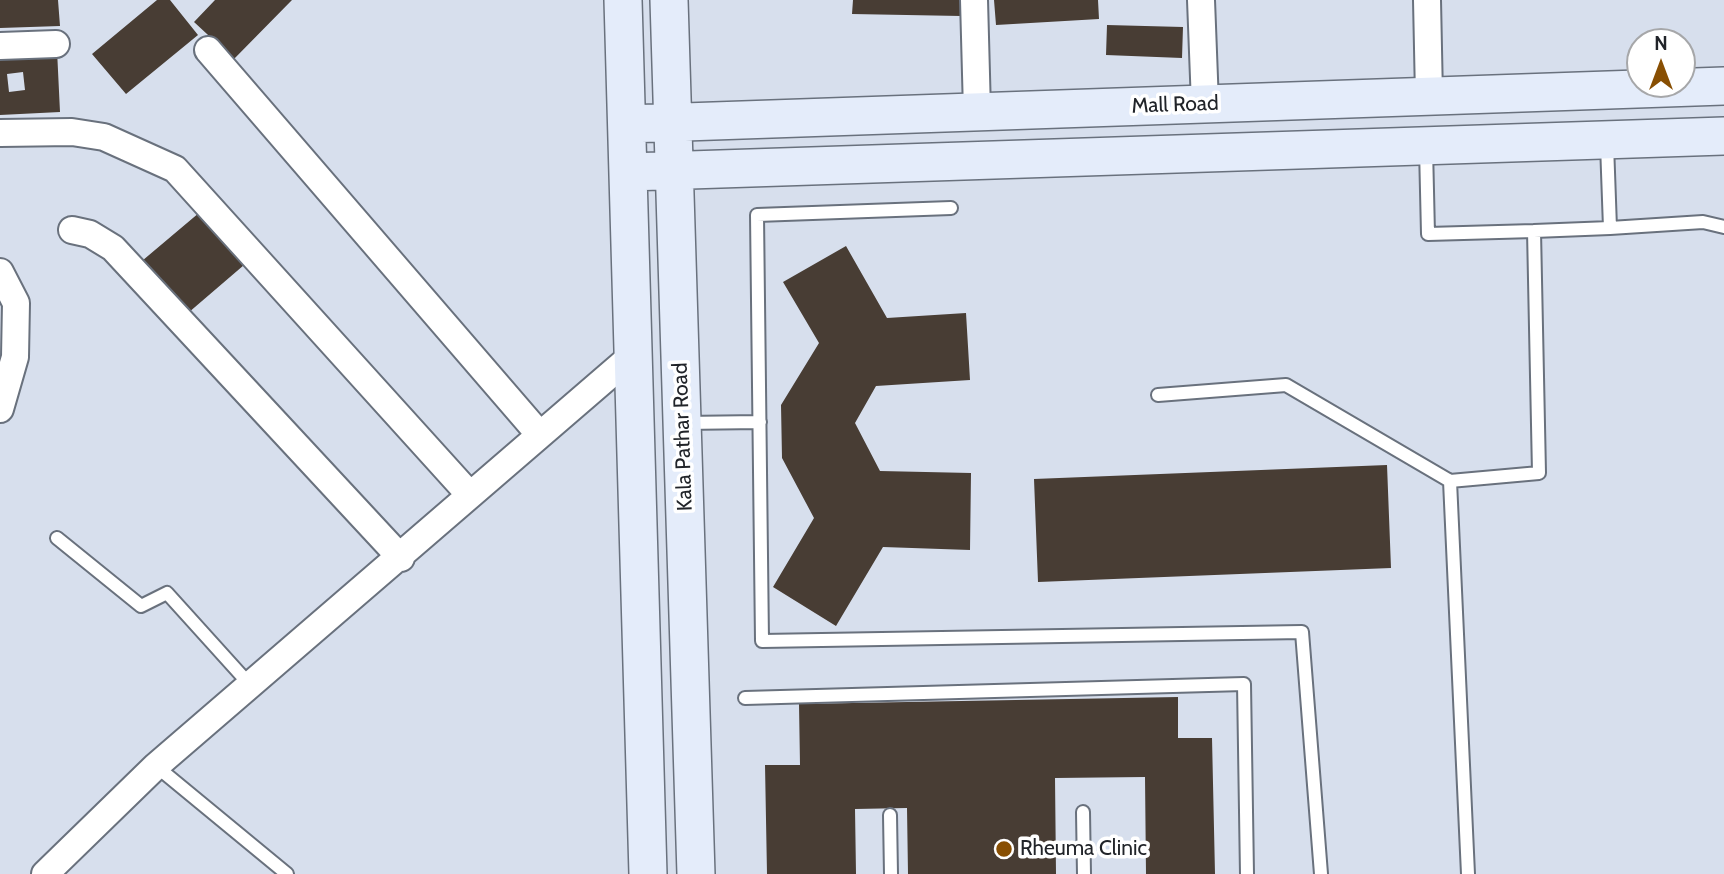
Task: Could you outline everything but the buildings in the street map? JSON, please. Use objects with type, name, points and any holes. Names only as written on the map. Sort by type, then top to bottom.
[{"type":"street","points":[[623,0],[648,874]]},
{"type":"street","name":"Kala Pathar Road","points":[[669,0],[696,874]]},
{"type":"street","points":[[974,0],[977,111]]},
{"type":"street","points":[[1201,0],[1205,104]]},
{"type":"street","points":[[1427,0],[1429,96]]},
{"type":"street","points":[[0,46],[56,44]]},
{"type":"street","points":[[208,50],[540,435]]},
{"type":"street","name":"Mall Road","points":[[627,124],[1724,86]]},
{"type":"street","points":[[0,133],[72,132],[104,137],[175,169],[470,495]]},
{"type":"street","points":[[629,172],[1724,135]]},
{"type":"street","points":[[72,230],[97,237],[113,248],[401,558]]},
{"type":"street","points":[[0,272],[16,303],[15,357],[0,409]]},
{"type":"street","points":[[45,874],[156,766],[401,558],[634,354]]},
{"type":"lane","points":[[1607,141],[1610,228]]},
{"type":"lane","points":[[1426,147],[1428,234],[1703,222],[1724,227]]},
{"type":"lane","points":[[951,208],[757,215],[762,641],[1302,632],[1321,874]]},
{"type":"lane","points":[[1158,395],[1286,385],[1450,481],[1539,474],[1534,231]]},
{"type":"lane","points":[[683,423],[760,422]]},
{"type":"lane","points":[[1450,481],[1468,874]]},
{"type":"lane","points":[[57,538],[141,606],[167,593],[251,686]]},
{"type":"lane","points":[[745,698],[1244,684],[1247,874]]},
{"type":"lane","points":[[156,766],[287,874]]},
{"type":"lane","points":[[1083,812],[1084,874]]},
{"type":"lane","points":[[890,815],[891,874]]},
{"type":"place","name":"Rheuma Clinic","points":[[1004,849]]}]
